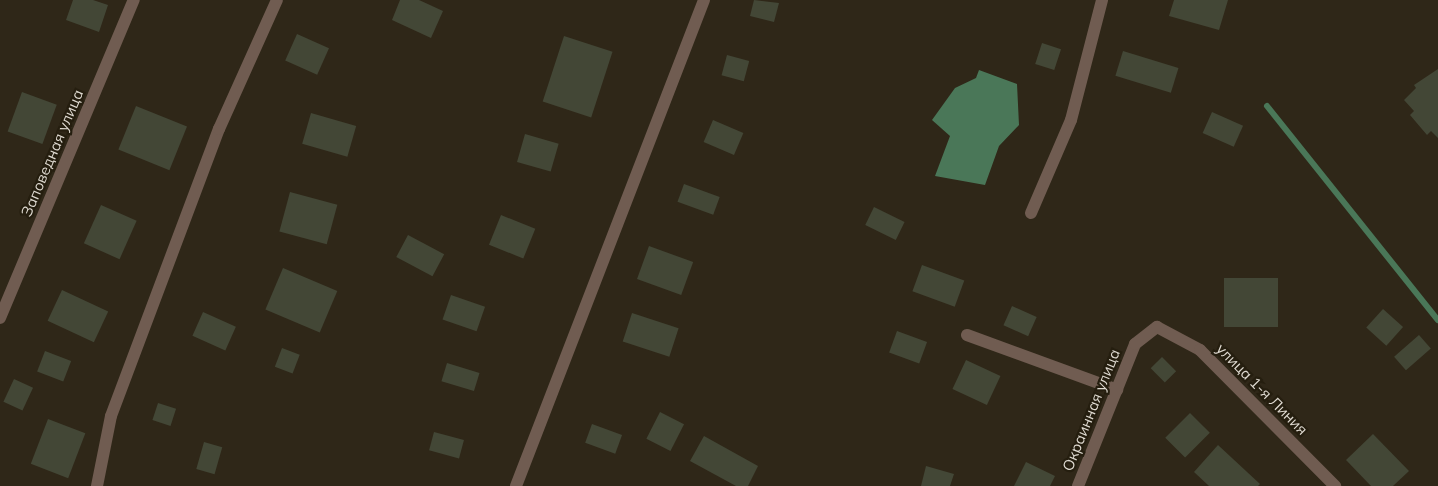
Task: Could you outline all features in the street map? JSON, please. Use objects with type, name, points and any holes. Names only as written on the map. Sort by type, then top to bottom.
[{"type":"street","name":"Заповедная улица","points":[[0,318],[134,0]]},
{"type":"street","points":[[97,486],[111,416],[219,129],[277,0]]},
{"type":"street","points":[[516,486],[704,0]]},
{"type":"street","points":[[1032,213],[1071,120],[1102,0]]},
{"type":"street","name":"Окраинная улица","points":[[1078,486],[1135,344],[1157,327]]},
{"type":"street","name":"улица 1-я Линия","points":[[1157,327],[1200,350],[1335,486]]},
{"type":"street","points":[[967,335],[1117,390]]},
{"type":"shaded area","points":[[979,70],[1017,84],[1019,125],[999,146],[985,185],[935,176],[950,136],[932,120],[955,88],[976,78]]},
{"type":"building","points":[[73,0],[93,0],[108,5],[99,32],[66,20]]},
{"type":"building","points":[[400,0],[419,0],[443,11],[431,38],[392,20]]},
{"type":"building","points":[[754,0],[779,3],[774,22],[750,16]]},
{"type":"building","points":[[1174,0],[1228,0],[1219,30],[1169,16]]},
{"type":"building","points":[[297,34],[329,48],[317,75],[285,60]]},
{"type":"building","points":[[564,36],[613,52],[591,117],[543,102]]},
{"type":"building","points":[[1042,43],[1061,49],[1054,70],[1035,64]]},
{"type":"building","points":[[1123,51],[1178,68],[1171,93],[1115,76]]},
{"type":"building","points":[[727,55],[749,61],[744,81],[722,75]]},
{"type":"building","points":[[1438,69],[1438,138],[1431,131],[1427,135],[1410,115],[1414,111],[1404,100],[1416,88],[1414,85]]},
{"type":"building","points":[[22,92],[57,105],[42,144],[8,131]]},
{"type":"building","points":[[136,106],[187,127],[169,170],[118,150]]},
{"type":"building","points":[[1212,112],[1243,126],[1234,147],[1203,133]]},
{"type":"building","points":[[311,113],[356,126],[347,157],[302,144]]},
{"type":"building","points":[[713,120],[743,133],[734,155],[704,142]]},
{"type":"building","points":[[525,134],[559,144],[551,172],[517,162]]},
{"type":"building","points":[[684,184],[720,197],[713,215],[678,202]]},
{"type":"building","points":[[290,192],[337,205],[327,244],[279,232]]},
{"type":"building","points":[[101,205],[137,221],[120,259],[84,243]]},
{"type":"building","points":[[874,207],[905,222],[896,240],[865,225]]},
{"type":"building","points":[[501,215],[535,229],[523,259],[489,245]]},
{"type":"building","points":[[408,235],[444,254],[432,276],[396,257]]},
{"type":"building","points":[[649,246],[693,262],[681,295],[637,279]]},
{"type":"building","points":[[922,265],[964,280],[955,307],[912,291]]},
{"type":"building","points":[[283,268],[337,291],[320,332],[265,309]]},
{"type":"building","points":[[1224,278],[1278,278],[1278,327],[1224,327]]},
{"type":"building","points":[[62,290],[108,312],[94,342],[48,321]]},
{"type":"building","points":[[451,295],[485,307],[477,331],[443,320]]},
{"type":"building","points":[[1012,306],[1037,317],[1028,336],[1003,325]]},
{"type":"building","points":[[1383,309],[1403,327],[1386,346],[1366,328]]},
{"type":"building","points":[[203,312],[236,327],[225,350],[192,336]]},
{"type":"building","points":[[632,313],[679,328],[669,357],[623,342]]},
{"type":"building","points":[[897,331],[927,342],[919,364],[889,353]]},
{"type":"building","points":[[1419,335],[1431,349],[1406,370],[1394,357]]},
{"type":"building","points":[[282,348],[300,355],[293,373],[275,367]]},
{"type":"building","points":[[45,351],[71,361],[63,382],[37,372]]},
{"type":"building","points":[[1162,357],[1176,371],[1165,382],[1151,368]]},
{"type":"building","points":[[966,360],[1000,376],[987,405],[952,389]]},
{"type":"building","points":[[447,363],[480,373],[474,391],[441,381]]},
{"type":"building","points":[[14,379],[33,388],[22,411],[3,402]]},
{"type":"building","points":[[158,403],[176,409],[171,426],[152,420]]},
{"type":"building","points":[[660,412],[684,424],[670,451],[646,439]]},
{"type":"building","points":[[1190,413],[1210,433],[1185,458],[1165,438]]},
{"type":"building","points":[[48,419],[85,433],[68,478],[31,464]]},
{"type":"building","points":[[592,424],[622,435],[615,454],[585,443]]},
{"type":"building","points":[[434,432],[464,440],[459,458],[429,450]]},
{"type":"building","points":[[1373,434],[1409,471],[1393,486],[1371,486],[1346,460]]},
{"type":"building","points":[[704,436],[758,466],[748,486],[736,486],[690,461]]},
{"type":"building","points":[[204,442],[222,447],[215,474],[196,469]]},
{"type":"building","points":[[1218,445],[1260,484],[1258,486],[1209,486],[1194,472]]},
{"type":"building","points":[[1026,462],[1055,476],[1050,486],[1014,486]]},
{"type":"building","points":[[926,466],[954,474],[950,486],[921,486]]},
{"type":"waterway","points":[[1267,106],[1438,320]]}]
